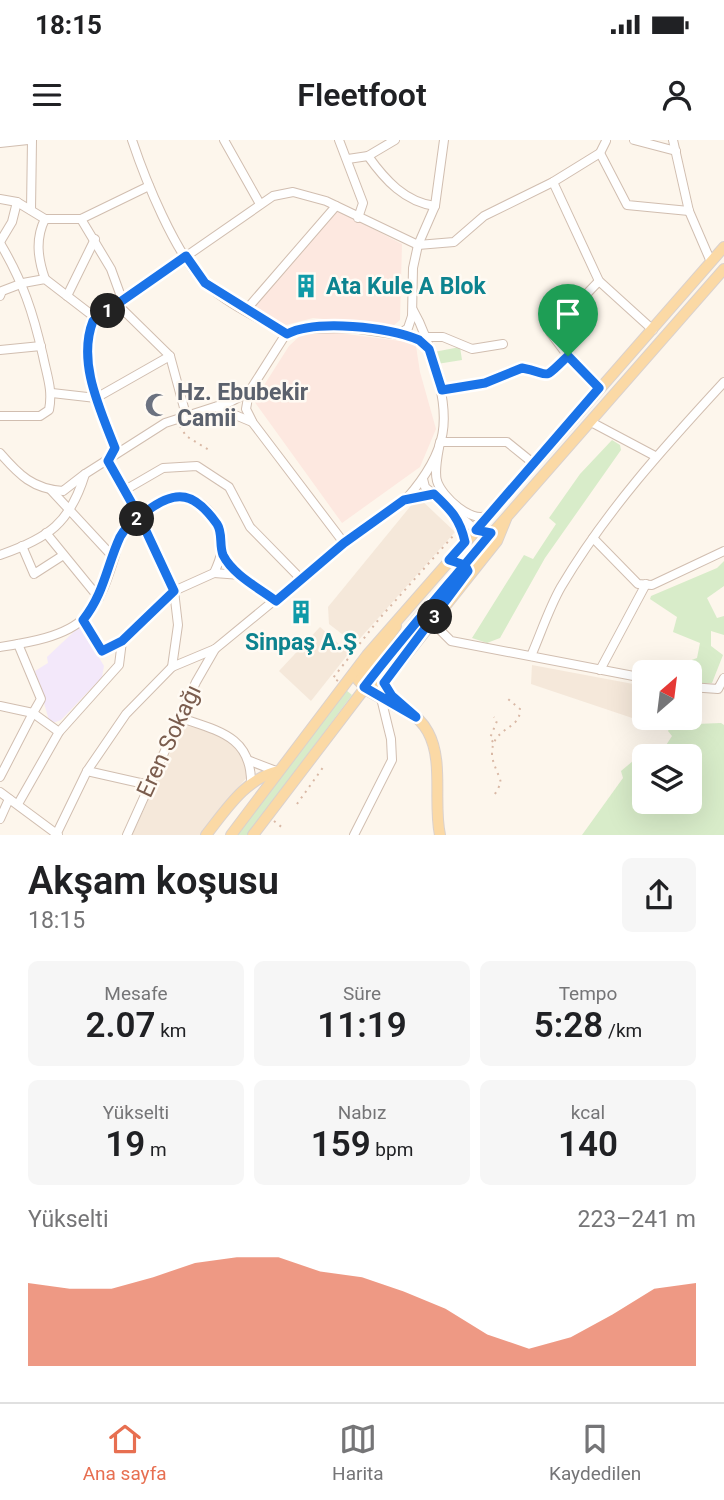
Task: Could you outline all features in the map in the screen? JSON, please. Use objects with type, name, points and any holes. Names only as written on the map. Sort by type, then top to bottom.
[{"type":"main road","points":[[231,835],[397,620],[449,560],[462,537],[476,530],[724,247]]},
{"type":"main road","points":[[689,308],[713,271],[711,261]]},
{"type":"main road","points":[[253,835],[364,687],[491,533],[724,269]]},
{"type":"main road","points":[[364,687],[373,688],[384,683],[497,541],[508,514]]},
{"type":"main road","points":[[476,530],[491,533]]},
{"type":"main road","points":[[449,560],[465,565]]},
{"type":"main road","points":[[465,565],[466,577]]},
{"type":"main road","points":[[397,620],[392,636],[358,680],[381,698],[416,717]]},
{"type":"main road","points":[[384,683],[392,696],[426,728],[435,751],[440,835]]},
{"type":"main road","points":[[206,835],[251,784],[278,771]]},
{"type":"street","points":[[0,143],[30,140],[31,210]]},
{"type":"street","points":[[132,140],[149,186],[186,256],[205,283],[287,334]]},
{"type":"street","points":[[224,140],[260,204]]},
{"type":"street","points":[[339,140],[363,203],[358,218]]},
{"type":"street","points":[[348,159],[368,156],[395,140]]},
{"type":"street","points":[[398,335],[410,324],[413,310],[413,268],[418,245],[435,206],[444,140]]},
{"type":"street","points":[[108,461],[115,448],[96,398],[87,336],[97,319],[272,196],[293,192],[336,206],[418,245],[454,242],[484,216],[553,182],[600,153],[607,140]]},
{"type":"street","points":[[634,140],[676,151]]},
{"type":"street","points":[[673,140],[689,211],[711,261]]},
{"type":"street","points":[[600,153],[626,205],[689,211]]},
{"type":"street","points":[[368,156],[384,179],[417,204],[435,206]]},
{"type":"street","points":[[553,182],[599,281],[653,330]]},
{"type":"street","points":[[0,199],[18,202],[46,219],[81,219],[149,186]]},
{"type":"street","points":[[0,416],[40,416],[49,410],[52,393],[39,329],[23,283],[0,243],[12,222],[18,202]]},
{"type":"street","points":[[246,310],[336,206]]},
{"type":"street","points":[[46,219],[39,232],[39,262],[45,279],[97,319]]},
{"type":"street","points":[[81,219],[95,239],[121,303],[170,356],[186,415]]},
{"type":"street","points":[[67,296],[95,239]]},
{"type":"street","points":[[1,292],[23,283],[45,279]]},
{"type":"street","points":[[599,281],[551,332],[568,356],[599,388]]},
{"type":"street","points":[[0,792],[57,835],[87,771],[126,714],[172,667],[215,649],[344,543],[404,500],[423,480],[446,424],[442,390],[427,341],[413,310]]},
{"type":"street","points":[[344,543],[246,410],[249,391],[287,334],[298,329],[333,326],[427,341],[443,337],[472,349],[503,344]]},
{"type":"street","points":[[0,350],[41,346]]},
{"type":"street","points":[[52,393],[96,398],[170,356]]},
{"type":"street","points":[[442,390],[485,383],[522,368],[542,376],[568,356]]},
{"type":"street","points":[[531,656],[560,589],[593,538],[655,456],[724,382]]},
{"type":"street","points":[[0,453],[22,478],[51,490],[64,491],[85,474],[175,419],[230,402],[249,391]]},
{"type":"street","points":[[213,407],[253,423]]},
{"type":"street","points":[[591,422],[655,456]]},
{"type":"street","points":[[440,442],[507,442],[533,463]]},
{"type":"street","points":[[440,442],[437,472],[441,488],[471,517],[481,518],[490,513]]},
{"type":"street","points":[[108,461],[139,516],[174,591],[178,625],[172,667]]},
{"type":"street","points":[[125,490],[163,468],[197,466],[229,487],[250,527],[302,579]]},
{"type":"street","points":[[0,555],[47,534],[61,524],[76,503],[85,474]]},
{"type":"street","points":[[423,480],[425,487],[476,530]]},
{"type":"street","points":[[51,490],[69,513],[114,558]]},
{"type":"street","points":[[404,500],[434,494]]},
{"type":"street","points":[[0,647],[63,631],[83,620],[99,598],[121,536],[139,516],[174,495],[188,497],[205,509],[219,527],[223,555],[241,575],[276,601]]},
{"type":"street","points":[[456,514],[462,537]]},
{"type":"street","points":[[47,534],[62,556],[99,598]]},
{"type":"street","points":[[593,538],[638,584],[652,585],[724,551]]},
{"type":"street","points":[[22,546],[34,574],[62,556]]},
{"type":"street","points":[[214,573],[223,555]]},
{"type":"street","points":[[83,620],[102,651],[122,641],[174,591],[214,573],[241,575]]},
{"type":"street","points":[[600,670],[646,584]]},
{"type":"street","points":[[439,611],[439,629],[451,641],[632,676]]},
{"type":"street","points":[[18,804],[60,732],[119,665],[122,641]]},
{"type":"street","points":[[0,777],[41,699],[18,644]]},
{"type":"street","name":"Eren Sokağı","points":[[127,835],[196,682],[215,649]]},
{"type":"street","points":[[702,689],[718,689],[724,678]]},
{"type":"street","points":[[354,835],[391,760],[391,739],[381,698]]},
{"type":"street","points":[[0,706],[33,713],[60,732]]},
{"type":"street","points":[[181,718],[214,729],[241,745],[250,761],[251,784]]},
{"type":"street","points":[[250,761],[278,771]]},
{"type":"street","points":[[87,771],[149,785]]},
{"type":"street","points":[[0,819],[9,799]]},
{"type":"path","points":[[175,419],[187,436],[209,450]]},
{"type":"path","points":[[339,682],[332,678],[379,619],[462,537]]},
{"type":"path","points":[[495,794],[501,783],[492,757],[494,743],[501,731],[516,724],[520,718],[520,709],[508,699]]},
{"type":"path","points":[[494,717],[496,721],[490,738],[494,743]]},
{"type":"path","points":[[297,804],[324,765]]},
{"type":"path","points":[[272,820],[284,829]]},
{"type":"shaded area","points":[[337,210],[402,244],[400,320],[393,326],[313,318],[282,326],[254,307]]},
{"type":"shaded area","points":[[316,330],[408,342],[416,346],[420,372],[436,429],[420,467],[342,523],[254,401],[289,346],[302,334]]},
{"type":"shaded area","points":[[418,497],[455,532],[355,644],[329,624],[328,607]]},
{"type":"shaded area","points":[[80,626],[104,666],[102,677],[61,720],[50,724],[35,671],[48,663],[47,657]]},
{"type":"shaded area","points":[[320,627],[349,653],[311,701],[279,671]]},
{"type":"shaded area","points":[[532,665],[632,684],[632,718],[531,684]]},
{"type":"shaded area","points":[[188,726],[214,733],[238,748],[244,760],[247,777],[200,835],[132,835],[180,732]]},
{"type":"green space","points":[[460,347],[462,360],[437,364],[434,352]]},
{"type":"green space","points":[[612,440],[620,445],[621,450],[545,558],[500,638],[487,643],[472,638],[524,555],[533,559],[556,524],[549,518],[580,474]]},
{"type":"green space","points":[[724,561],[724,586],[707,598],[717,618],[724,616],[724,635],[711,631],[711,646],[723,655],[712,683],[702,684],[702,660],[692,660],[697,658],[700,643],[673,632],[677,617],[650,599],[651,596],[717,568]]},
{"type":"green space","points":[[346,690],[352,695],[247,835],[237,835]]},
{"type":"green space","points":[[702,724],[724,725],[724,835],[582,835],[623,778],[621,771],[632,762],[632,814],[702,814],[702,744],[667,744],[672,736],[668,730],[702,730]]},
{"type":"place","name":"Ata Kule A Blok","points":[[306,286]]},
{"type":"place","name":"Hz. Ebubekir Camii","points":[[157,405]]},
{"type":"place","name":"Sinpaş A.Ş","points":[[301,612]]},
{"type":"route","points":[[568,356],[542,376],[522,368],[485,383],[442,390],[427,344],[407,336],[333,326],[311,326],[287,334],[205,283],[186,256],[93,321],[87,336],[96,398],[115,448],[108,461],[139,516],[174,591],[122,641],[102,651],[83,620],[99,598],[121,536],[139,516],[159,501],[174,495],[188,497],[205,509],[219,527],[223,555],[241,575],[276,601],[344,543],[404,500],[434,494],[456,514],[465,542],[449,560],[465,565],[468,571],[384,683],[392,696],[416,717],[364,687],[419,617],[465,565],[491,533],[476,530],[599,388],[568,356]]}]
